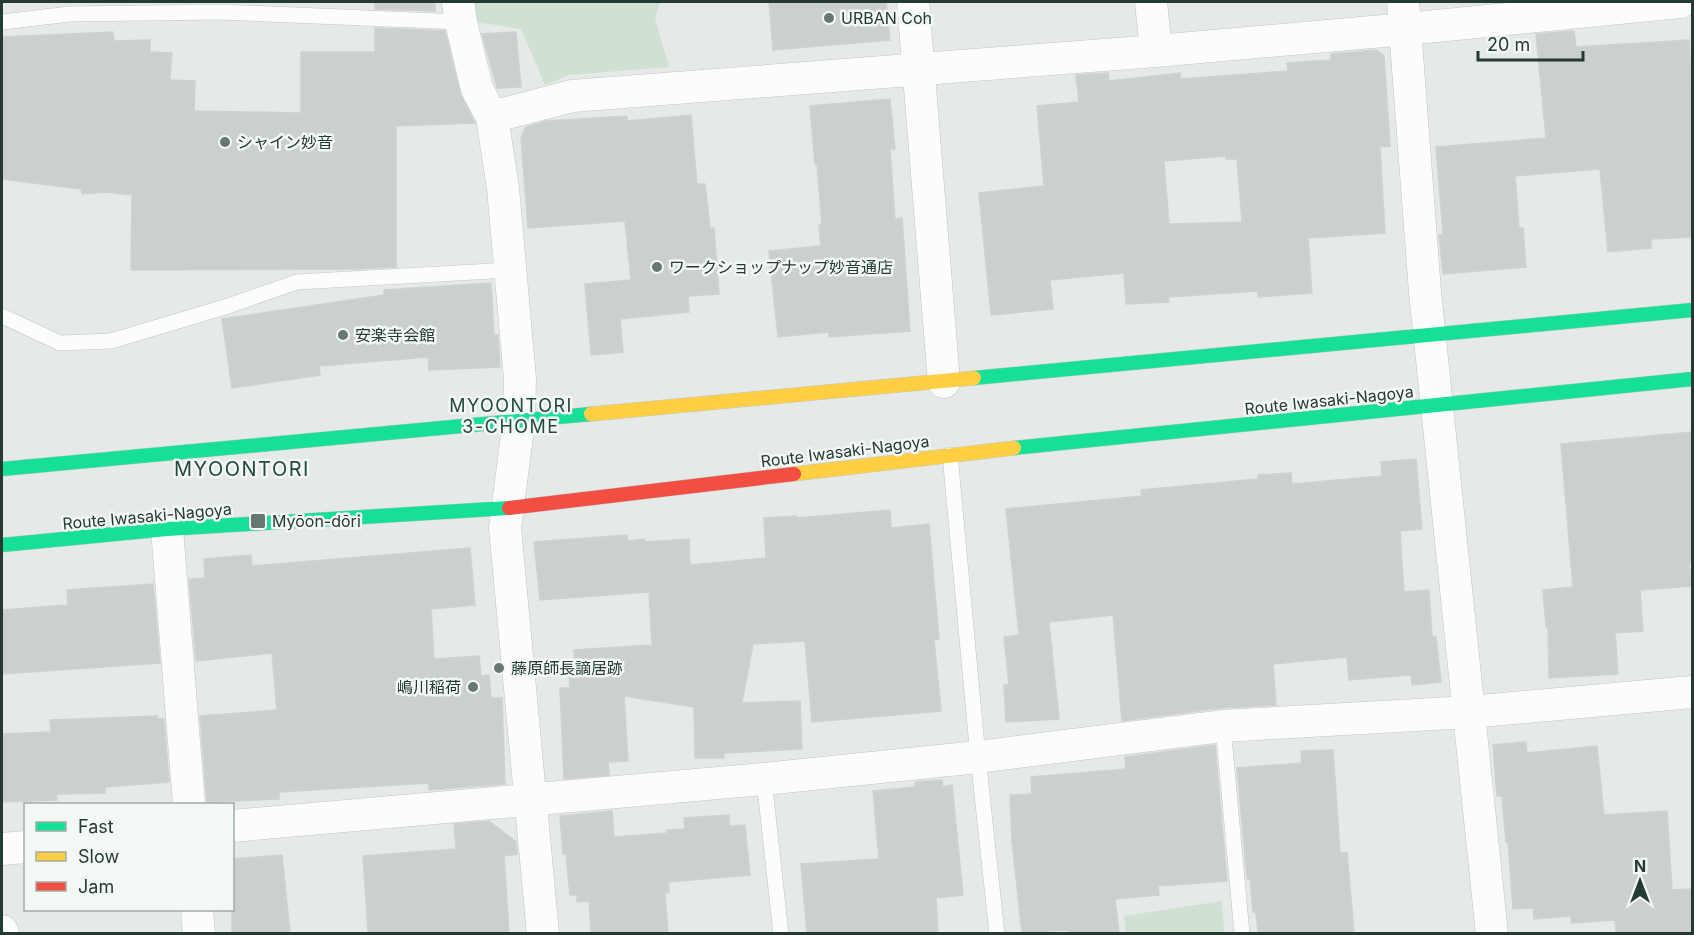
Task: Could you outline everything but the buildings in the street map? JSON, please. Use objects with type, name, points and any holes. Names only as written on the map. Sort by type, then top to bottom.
[{"type":"main road","points":[[2,469],[1692,310]]},
{"type":"main road","name":"Route Iwasaki-Nagoya","points":[[2,545],[167,529],[507,508],[950,455],[1692,379]]},
{"type":"street","points":[[913,2],[944,381]]},
{"type":"street","points":[[1151,2],[1156,51]]},
{"type":"street","points":[[492,117],[572,96],[1156,51],[1404,15],[1680,2]]},
{"type":"street","points":[[460,12],[477,89],[492,117],[503,188],[520,379],[519,420],[505,528],[543,933]]},
{"type":"street","points":[[1404,15],[1430,335],[1492,933]]},
{"type":"street","points":[[167,529],[189,803]]},
{"type":"street","points":[[234,826],[764,779],[978,757],[1223,726],[1469,712],[1692,692]]},
{"type":"street","points":[[2,849],[24,847]]},
{"type":"street","points":[[197,911],[199,933]]},
{"type":"lane","points":[[2,22],[70,14],[460,12]]},
{"type":"lane","points":[[2,316],[60,344],[111,341],[225,307],[297,282],[510,270]]},
{"type":"lane","points":[[950,455],[997,933]]},
{"type":"lane","points":[[1223,726],[1242,933]]},
{"type":"lane","points":[[764,779],[781,933]]},
{"type":"green space","points":[[469,2],[660,2],[655,18],[669,67],[569,75],[545,85],[521,29],[471,21]]},
{"type":"green space","points":[[1222,901],[1224,933],[1126,933],[1124,916]]},
{"type":"traffic: fast","points":[[974,378],[1692,310]]},
{"type":"traffic: fast","points":[[1014,448],[1692,379]]},
{"type":"traffic: fast","points":[[2,469],[591,414]]},
{"type":"traffic: fast","points":[[2,545],[167,529],[509,508]]},
{"type":"traffic: slow","points":[[591,414],[974,378]]},
{"type":"traffic: slow","points":[[794,474],[1014,448]]},
{"type":"traffic: jam","points":[[509,508],[794,474]]},
{"type":"place","name":"URBAN Coh","points":[[829,18]]},
{"type":"place","name":"シャイン妙音","points":[[225,142]]},
{"type":"place","name":"ワークショップナップ妙音通店","points":[[657,267]]},
{"type":"place","name":"安楽寺会館","points":[[343,335]]},
{"type":"place","name":"Myōon-dōri","points":[[258,521]]},
{"type":"place","name":"藤原師長謫居跡","points":[[499,668]]},
{"type":"place","name":"嶋川稲荷","points":[[473,687]]},
{"type":"district","name":"MYOONTORI 3-CHOME","points":[[511,416]]},
{"type":"district","name":"MYOONTORI","points":[[242,469]]}]
